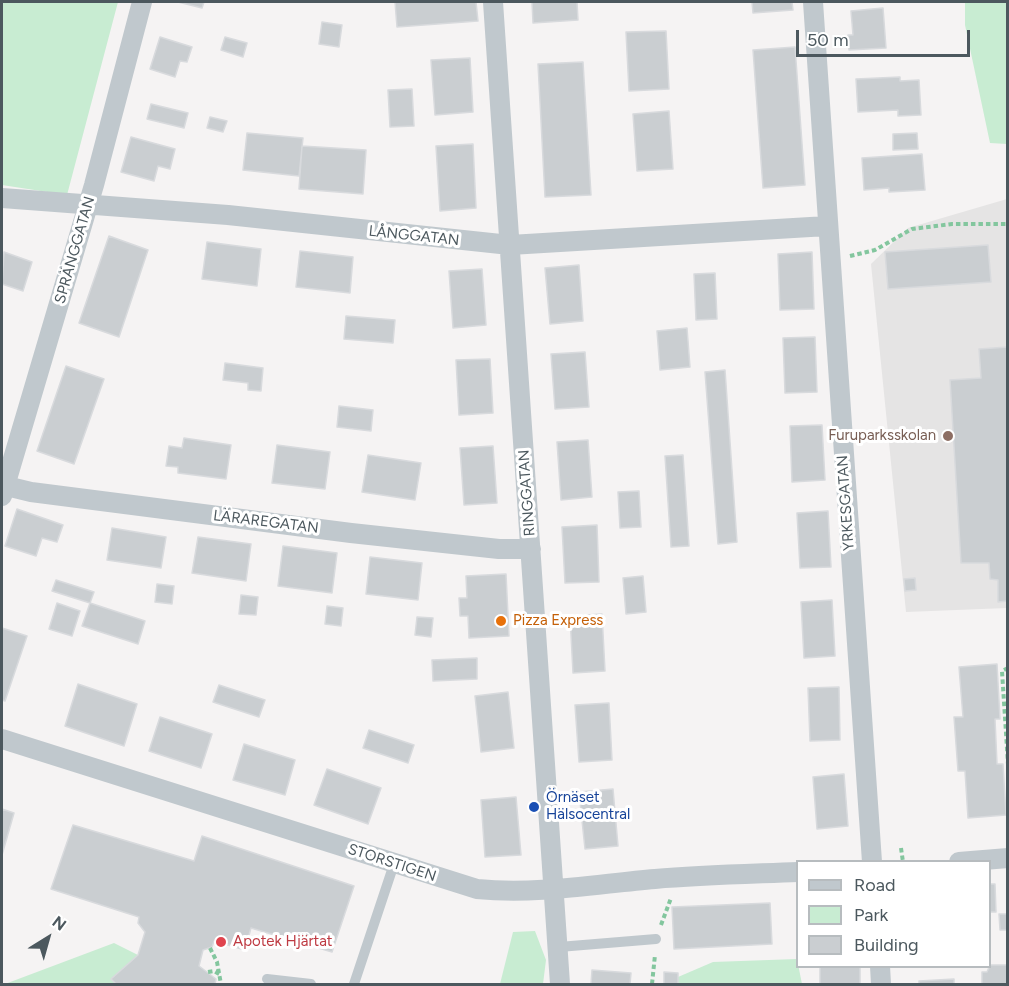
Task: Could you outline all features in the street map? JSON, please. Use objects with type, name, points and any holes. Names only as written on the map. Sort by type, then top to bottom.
[{"type":"street","name":"SPRÄNGGATAN","points":[[2,489],[88,204],[142,2]]},
{"type":"street","name":"RINGGATAN","points":[[493,2],[561,984]]},
{"type":"street","name":"YRKESGATAN","points":[[813,2],[872,860]]},
{"type":"street","name":"LÅNGGATAN","points":[[2,198],[88,204],[510,245],[827,226]]},
{"type":"street","name":"LÄRAREGATAN","points":[[2,489],[351,533],[499,549],[531,549]]},
{"type":"street","name":"STORSTIGEN","points":[[2,740],[477,889],[512,891],[556,889],[657,879],[796,872]]},
{"type":"street","points":[[975,860],[1008,858]]},
{"type":"street","points":[[880,968],[881,984]]},
{"type":"lane","points":[[354,984],[394,864]]},
{"type":"lane","points":[[559,947],[656,939]]},
{"type":"lane","points":[[267,979],[311,984]]},
{"type":"path","points":[[838,258],[875,250],[912,228],[952,224],[1008,224]]},
{"type":"path","points":[[1008,668],[1002,672],[1008,764]]},
{"type":"path","points":[[902,848],[903,860]]},
{"type":"path","points":[[652,984],[656,939],[674,893]]},
{"type":"path","points":[[210,948],[221,975],[221,984]]},
{"type":"path","points":[[208,972],[214,971],[221,975]]},
{"type":"shaded area","name":"Furuparksskolan","points":[[1007,199],[1007,608],[906,612],[871,264],[908,228]]},
{"type":"green space","points":[[2,2],[118,2],[67,195],[2,185]]},
{"type":"green space","points":[[965,2],[1007,2],[1007,144],[990,143],[965,25]]},
{"type":"green space","points":[[535,931],[546,960],[543,984],[500,984],[513,932]]},
{"type":"green space","points":[[114,943],[138,955],[112,979],[116,984],[5,984]]},
{"type":"green space","points":[[796,959],[796,968],[799,968],[802,984],[678,984],[678,977],[713,962]]},
{"type":"building","points":[[178,2],[204,2],[202,8]]},
{"type":"building","points":[[395,2],[476,2],[478,21],[397,27]]},
{"type":"building","points":[[532,2],[577,2],[578,20],[533,23]]},
{"type":"building","points":[[752,2],[792,2],[793,10],[753,13]]},
{"type":"building","points":[[883,8],[886,48],[849,50],[848,35],[853,35],[851,11]]},
{"type":"building","points":[[322,22],[342,25],[339,47],[319,44]]},
{"type":"building","points":[[666,31],[669,89],[629,91],[626,32]]},
{"type":"building","points":[[160,37],[192,47],[187,62],[180,61],[175,77],[150,69]]},
{"type":"building","points":[[225,37],[247,43],[243,57],[221,50]]},
{"type":"building","points":[[795,47],[805,185],[763,188],[753,50]]},
{"type":"building","points":[[470,58],[473,112],[435,115],[431,60]]},
{"type":"building","points":[[583,62],[591,195],[545,197],[538,64]]},
{"type":"building","points":[[900,77],[900,81],[919,80],[921,115],[898,116],[898,110],[858,112],[856,79]]},
{"type":"building","points":[[412,89],[414,126],[390,127],[388,90]]},
{"type":"building","points":[[151,104],[188,113],[184,128],[147,119]]},
{"type":"building","points":[[669,111],[673,169],[637,171],[633,114]]},
{"type":"building","points":[[210,117],[227,121],[223,132],[207,128]]},
{"type":"building","points":[[247,133],[303,138],[299,176],[243,170]]},
{"type":"building","points":[[917,133],[918,149],[893,150],[893,134]]},
{"type":"building","points":[[131,137],[175,149],[170,169],[158,166],[154,181],[121,172]]},
{"type":"building","points":[[473,144],[476,208],[440,211],[436,146]]},
{"type":"building","points":[[302,146],[366,150],[363,194],[299,189]]},
{"type":"building","points":[[922,154],[925,190],[889,192],[889,188],[864,190],[862,158]]},
{"type":"building","points":[[109,236],[148,250],[119,337],[79,323]]},
{"type":"building","points":[[207,242],[261,249],[257,286],[202,279]]},
{"type":"building","points":[[988,245],[991,282],[888,289],[885,252]]},
{"type":"building","points":[[300,251],[353,257],[350,293],[296,287]]},
{"type":"building","points":[[4,252],[32,262],[23,291],[2,284]]},
{"type":"building","points":[[812,252],[814,309],[780,310],[778,254]]},
{"type":"building","points":[[579,265],[583,321],[550,324],[545,268]]},
{"type":"building","points":[[482,269],[486,325],[453,328],[449,271]]},
{"type":"building","points":[[715,273],[717,319],[696,320],[694,274]]},
{"type":"building","points":[[346,316],[395,320],[393,343],[344,339]]},
{"type":"building","points":[[687,328],[690,367],[660,370],[657,331]]},
{"type":"building","points":[[815,337],[817,392],[785,393],[783,338]]},
{"type":"building","points":[[1008,347],[1008,601],[998,602],[998,580],[990,579],[989,563],[961,563],[950,380],[981,378],[979,349]]},
{"type":"building","points":[[585,352],[589,407],[555,409],[551,354]]},
{"type":"building","points":[[490,359],[493,413],[459,415],[456,360]]},
{"type":"building","points":[[225,363],[263,368],[261,391],[248,390],[248,383],[223,380]]},
{"type":"building","points":[[66,366],[104,379],[74,464],[37,451]]},
{"type":"building","points":[[725,370],[737,542],[718,544],[705,372]]},
{"type":"building","points":[[339,406],[373,410],[371,431],[337,427]]},
{"type":"building","points":[[822,425],[825,480],[792,482],[790,426]]},
{"type":"building","points":[[184,438],[231,445],[226,479],[178,473],[178,467],[166,466],[169,446],[182,448]]},
{"type":"building","points":[[588,440],[592,497],[561,500],[557,442]]},
{"type":"building","points":[[277,445],[330,452],[325,489],[272,483]]},
{"type":"building","points":[[493,446],[497,503],[464,505],[460,448]]},
{"type":"building","points":[[368,455],[421,463],[415,500],[362,492]]},
{"type":"building","points":[[683,455],[689,546],[671,547],[665,456]]},
{"type":"building","points":[[639,491],[641,527],[620,528],[618,492]]},
{"type":"building","points":[[17,509],[63,525],[57,542],[42,538],[36,556],[5,546]]},
{"type":"building","points":[[828,511],[831,567],[800,568],[797,513]]},
{"type":"building","points":[[597,525],[599,582],[565,583],[562,527]]},
{"type":"building","points":[[112,528],[166,537],[161,568],[107,560]]},
{"type":"building","points":[[198,537],[251,544],[246,581],[192,573]]},
{"type":"building","points":[[283,546],[337,553],[332,593],[278,586]]},
{"type":"building","points":[[370,557],[422,563],[418,600],[366,594]]},
{"type":"building","points":[[506,574],[509,636],[469,638],[468,616],[460,616],[459,598],[467,598],[466,576]]},
{"type":"building","points":[[643,576],[646,612],[626,614],[623,578]]},
{"type":"building","points":[[915,578],[916,590],[905,591],[904,579]]},
{"type":"building","points":[[56,580],[94,592],[90,603],[52,591]]},
{"type":"building","points":[[157,584],[174,586],[172,604],[155,602]]},
{"type":"building","points":[[241,595],[258,597],[256,615],[239,614]]},
{"type":"building","points":[[832,600],[835,656],[804,658],[801,602]]},
{"type":"building","points":[[57,603],[80,611],[72,636],[49,629]]},
{"type":"building","points":[[90,603],[145,621],[138,644],[82,626]]},
{"type":"building","points":[[327,606],[343,608],[341,626],[325,624]]},
{"type":"building","points":[[602,614],[605,671],[573,673],[570,616]]},
{"type":"building","points":[[417,617],[433,618],[431,637],[415,635]]},
{"type":"building","points":[[2,628],[27,636],[5,701],[2,700]]},
{"type":"building","points":[[477,658],[477,679],[433,681],[432,660]]},
{"type":"building","points":[[997,664],[1000,719],[995,719],[997,764],[1003,764],[1006,815],[968,818],[965,771],[958,771],[954,717],[963,717],[959,667]]},
{"type":"building","points":[[78,684],[137,704],[124,746],[65,726]]},
{"type":"building","points":[[219,685],[265,700],[259,717],[213,702]]},
{"type":"building","points":[[839,687],[840,740],[810,741],[808,688]]},
{"type":"building","points":[[508,692],[514,748],[481,752],[475,696]]},
{"type":"building","points":[[609,703],[612,760],[579,762],[575,705]]},
{"type":"building","points":[[160,717],[212,734],[201,768],[149,751]]},
{"type":"building","points":[[369,730],[414,745],[408,763],[363,748]]},
{"type":"building","points":[[244,744],[295,760],[285,795],[233,780]]},
{"type":"building","points":[[327,769],[381,788],[368,824],[314,805]]},
{"type":"building","points":[[844,774],[848,826],[817,829],[813,777]]},
{"type":"building","points":[[613,789],[618,846],[585,849],[579,792]]},
{"type":"building","points":[[516,797],[521,855],[485,857],[481,800]]},
{"type":"building","points":[[2,809],[14,813],[2,855]]},
{"type":"building","points":[[73,825],[194,861],[202,836],[354,886],[332,952],[251,928],[245,950],[214,941],[212,947],[203,950],[199,966],[216,979],[215,984],[116,984],[111,979],[138,955],[145,932],[138,923],[139,917],[51,889]]},
{"type":"building","points":[[991,884],[995,884],[996,912],[991,912]]},
{"type":"building","points":[[770,903],[772,944],[674,949],[672,907]]},
{"type":"building","points":[[999,914],[1008,914],[1008,930],[1000,930]]},
{"type":"building","points":[[991,965],[1008,965],[1008,984],[982,984],[982,972],[987,972]]},
{"type":"building","points":[[820,968],[860,968],[860,984],[820,984]]},
{"type":"building","points":[[592,970],[631,973],[630,984],[591,984]]},
{"type":"building","points":[[664,972],[678,973],[678,984],[664,984]]},
{"type":"building","points":[[954,979],[954,984],[919,984],[919,981]]},
{"type":"place","name":"Furuparksskolan","points":[[948,436]]},
{"type":"place","name":"Pizza Express","points":[[501,621]]},
{"type":"place","name":"Örnäset Hälsocentral","points":[[534,807]]},
{"type":"place","name":"Apotek Hjärtat","points":[[221,942]]}]
